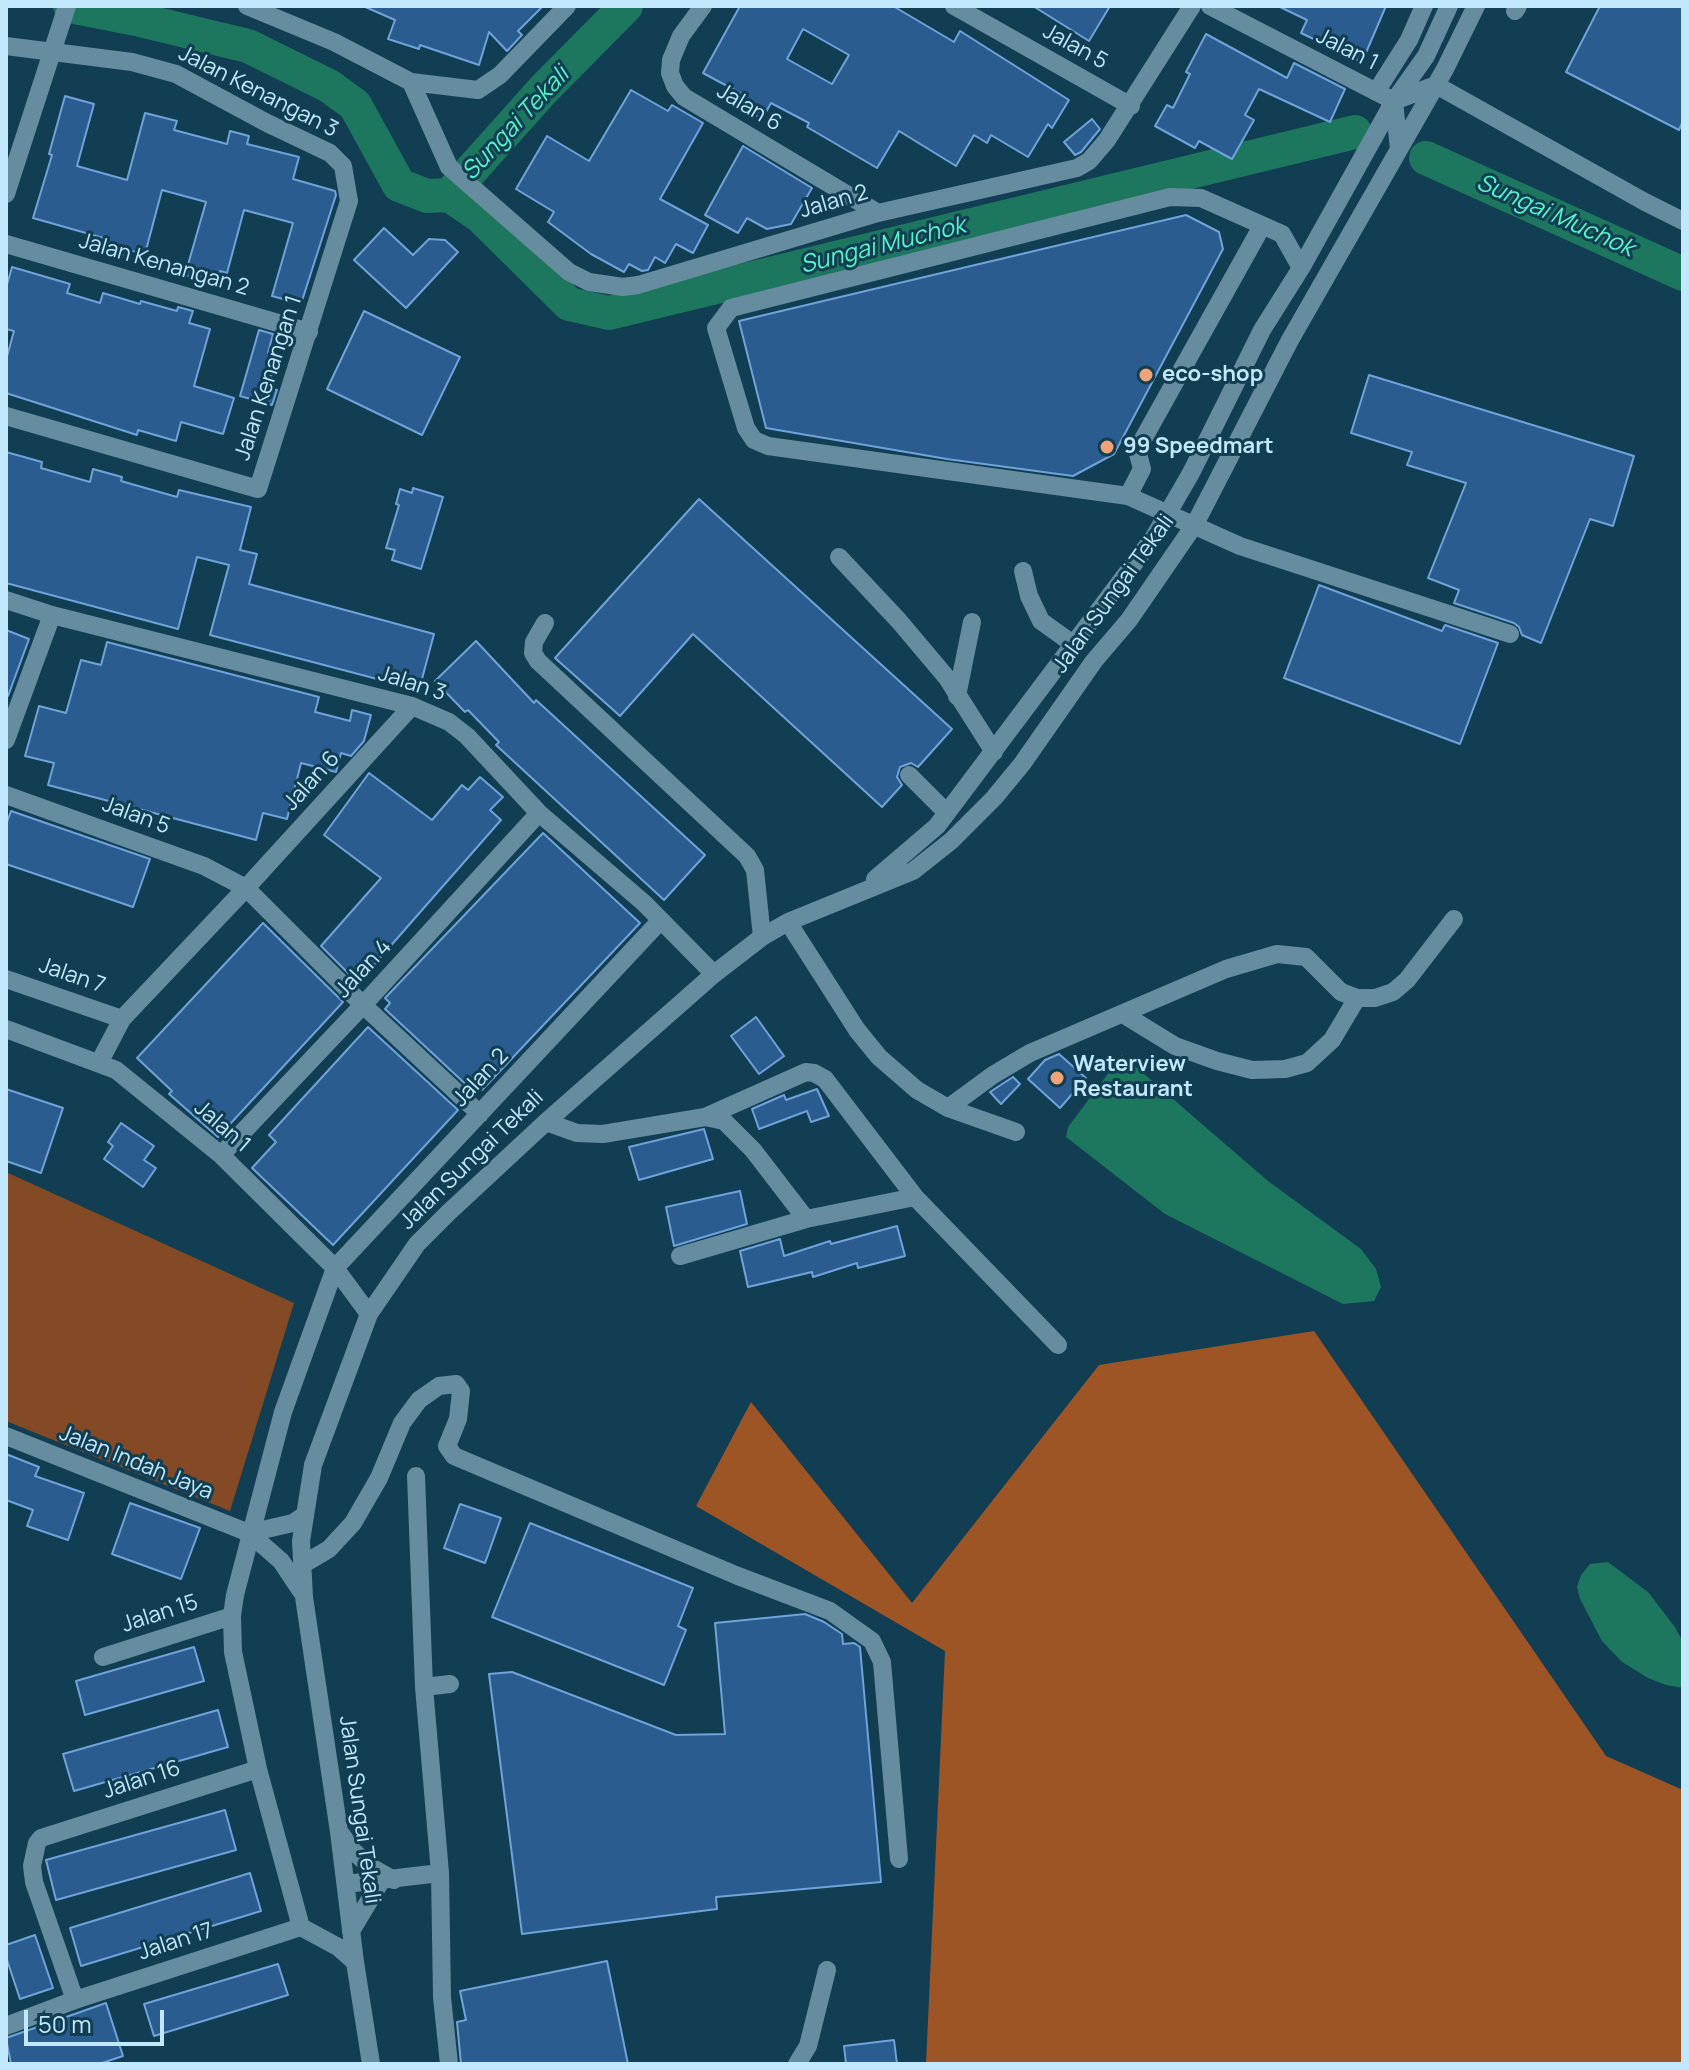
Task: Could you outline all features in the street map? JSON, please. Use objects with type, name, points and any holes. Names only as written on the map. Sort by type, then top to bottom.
[{"type":"street","points":[[6,194],[67,6]]},
{"type":"street","points":[[247,6],[334,42],[411,82],[478,90],[500,75],[567,6]]},
{"type":"street","name":"Jalan 6","points":[[703,6],[681,36],[671,60],[670,73],[684,97],[878,213]]},
{"type":"street","name":"Jalan 5","points":[[954,6],[1131,106]]},
{"type":"street","name":"Jalan 2","points":[[411,82],[449,167],[569,272],[589,282],[623,287],[878,213],[1077,168],[1098,152],[1131,106],[1192,6]]},
{"type":"street","name":"Jalan 1","points":[[1210,6],[1394,101]]},
{"type":"street","name":"Jalan 1","points":[[1376,92],[1409,40],[1424,6]]},
{"type":"street","name":"Jalan Sungai Tekali","points":[[857,894],[910,851],[947,813],[1154,537],[1262,330],[1301,268],[1394,101],[1426,56],[1449,6]]},
{"type":"street","name":"Jalan Sungai Tekali","points":[[371,2064],[304,1597],[302,1565],[303,1516],[313,1465],[369,1314],[417,1244],[546,1122],[714,974],[762,937],[788,922],[913,871],[951,841],[994,798],[1022,764],[1094,661],[1129,620],[1195,524],[1290,340],[1436,85],[1476,6]]},
{"type":"street","name":"Jalan Kenangan 3","points":[[6,46],[132,62],[176,74],[330,153],[343,166]]},
{"type":"street","points":[[1399,149],[1394,101],[1436,85],[1683,221]]},
{"type":"street","name":"Jalan Kenangan 1","points":[[6,416],[258,489],[349,201],[343,166]]},
{"type":"street","points":[[1301,268],[1282,234],[1201,198],[1170,197],[731,308],[716,328],[746,428],[754,440],[768,446],[1128,496],[1240,546],[1510,634]]},
{"type":"street","points":[[1128,496],[1142,469],[1137,450],[1262,226]]},
{"type":"street","name":"Jalan Kenangan 2","points":[[6,244],[309,332]]},
{"type":"street","points":[[839,557],[947,678],[994,752]]},
{"type":"street","points":[[1023,571],[1029,596],[1041,621],[1073,644]]},
{"type":"street","name":"Jalan 3","points":[[6,600],[52,615],[412,706],[449,722],[467,736],[539,813],[661,920],[714,974]]},
{"type":"street","points":[[6,740],[52,615]]},
{"type":"street","points":[[957,696],[972,622]]},
{"type":"street","points":[[545,623],[534,642],[533,653],[538,661],[747,856],[755,870],[762,937]]},
{"type":"street","name":"Jalan 6","points":[[99,1063],[122,1019],[412,706]]},
{"type":"street","points":[[909,775],[947,813]]},
{"type":"street","name":"Jalan 5","points":[[6,795],[204,866],[246,888]]},
{"type":"street","name":"Jalan 4","points":[[221,1155],[539,813]]},
{"type":"street","points":[[246,888],[363,1005],[480,1114]]},
{"type":"street","points":[[948,1108],[1030,1053],[1226,969],[1277,954],[1306,957],[1341,992],[1357,998],[1375,998],[1393,992],[1407,980],[1454,919]]},
{"type":"street","name":"Jalan 2","points":[[335,1268],[661,920]]},
{"type":"street","points":[[788,922],[857,1030],[879,1057],[917,1090],[948,1108],[1016,1132]]},
{"type":"street","name":"Jalan 7","points":[[6,979],[122,1019]]},
{"type":"street","points":[[1123,1014],[1175,1046],[1217,1061],[1252,1070],[1285,1069],[1307,1063],[1332,1040],[1357,998]]},
{"type":"street","name":"Jalan 1","points":[[6,1029],[116,1070],[221,1155],[335,1268],[369,1314]]},
{"type":"street","points":[[546,1122],[577,1133],[603,1134],[705,1117],[806,1072],[814,1073],[825,1079],[915,1197],[1058,1345]]},
{"type":"street","points":[[705,1117],[724,1121],[736,1131],[806,1219]]},
{"type":"street","points":[[680,1256],[806,1219],[915,1197]]},
{"type":"street","points":[[335,1268],[283,1412],[249,1533],[232,1616],[233,1652],[258,1769],[301,1927],[338,1947],[355,1962]]},
{"type":"street","points":[[302,1565],[329,1549],[353,1523],[379,1478],[402,1423],[419,1400],[439,1386],[456,1384],[461,1391],[458,1419],[447,1446],[454,1456],[738,1576],[830,1611],[872,1641],[882,1662],[899,1859]]},
{"type":"street","name":"Jalan Indah Jaya","points":[[6,1436],[249,1533],[281,1561],[304,1597]]},
{"type":"street","points":[[416,1476],[424,1687],[440,1873],[442,1997],[449,2064]]},
{"type":"street","points":[[249,1533],[293,1523],[303,1516]]},
{"type":"street","name":"Jalan 15","points":[[103,1657],[232,1616]]},
{"type":"street","points":[[424,1687],[450,1684]]},
{"type":"street","name":"Jalan 16","points":[[75,2000],[34,1882],[34,1850],[41,1838],[258,1769]]},
{"type":"street","points":[[339,1832],[353,1851],[388,1880]]},
{"type":"street","points":[[346,1884],[440,1873]]},
{"type":"street","points":[[351,1931],[388,1880]]},
{"type":"street","name":"Jalan 17","points":[[6,2026],[75,2000],[301,1927]]},
{"type":"street","points":[[797,2064],[808,2046],[827,1970]]},
{"type":"shaded area","points":[[1122,1055],[1268,1181],[1361,1249],[1376,1269],[1381,1287],[1374,1301],[1343,1304],[1165,1214],[1066,1137],[1068,1127]]},
{"type":"shaded area","points":[[6,1172],[294,1303],[230,1511],[6,1421]]},
{"type":"shaded area","points":[[1314,1331],[1606,1756],[1683,1790],[1683,2064],[926,2064],[945,1651],[696,1506],[751,1402],[912,1603],[1099,1365]]},
{"type":"shaded area","points":[[1608,1562],[1648,1592],[1675,1627],[1683,1642],[1683,1688],[1648,1678],[1622,1662],[1602,1641],[1577,1587],[1581,1575],[1590,1564]]},
{"type":"building","points":[[363,6],[543,6],[518,31],[522,35],[507,51],[489,32],[479,65],[420,45],[419,49],[388,39],[395,20]]},
{"type":"building","points":[[740,6],[893,6],[954,42],[960,31],[1069,100],[1052,128],[1048,124],[1028,157],[991,135],[987,143],[974,135],[956,166],[899,131],[877,168],[807,127],[809,123],[771,103],[762,119],[735,104],[740,93],[703,73]],"holes":[[[803,29],[849,55],[832,84],[787,59]]]},
{"type":"building","points":[[1033,6],[1110,6],[1089,41]]},
{"type":"building","points":[[1278,6],[1386,6],[1362,62],[1301,33],[1307,20]]},
{"type":"building","points":[[1600,6],[1683,6],[1683,121],[1679,130],[1566,72]]},
{"type":"building","points":[[1206,34],[1287,78],[1294,63],[1345,89],[1330,122],[1259,89],[1245,115],[1254,120],[1232,159],[1199,141],[1195,148],[1155,126],[1167,105],[1173,108],[1190,74],[1186,72]]},
{"type":"building","points":[[631,90],[668,111],[672,105],[703,123],[660,199],[708,225],[693,253],[676,244],[665,263],[655,257],[648,270],[642,271],[629,264],[624,272],[591,254],[548,222],[554,212],[516,189],[547,136],[589,161]]},
{"type":"building","points":[[65,96],[94,104],[77,166],[127,180],[145,113],[177,121],[174,130],[227,144],[230,131],[249,136],[247,144],[299,157],[293,179],[335,191],[336,195],[301,304],[272,296],[293,223],[244,210],[227,273],[220,271],[216,284],[185,275],[206,202],[162,190],[145,254],[124,249],[122,257],[103,252],[107,239],[33,218]]},
{"type":"building","points":[[1092,119],[1100,129],[1075,155],[1064,142]]},
{"type":"building","points":[[743,146],[812,188],[791,224],[767,229],[747,218],[738,233],[705,215]]},
{"type":"building","points":[[1186,215],[1219,232],[1223,249],[1114,454],[1073,476],[947,459],[766,428],[739,321]]},
{"type":"building","points":[[384,228],[413,255],[429,239],[445,240],[458,252],[406,308],[354,260]]},
{"type":"building","points":[[12,267],[70,284],[67,293],[100,303],[103,293],[140,304],[141,301],[177,311],[178,307],[193,311],[189,323],[210,329],[194,386],[234,398],[223,434],[181,422],[176,441],[138,430],[137,435],[6,393],[6,360],[14,331],[6,329],[6,288]]},
{"type":"building","points":[[364,311],[460,357],[422,435],[327,389]]},
{"type":"building","points":[[259,330],[273,334],[268,353],[277,355],[268,388],[277,390],[272,405],[240,396]]},
{"type":"building","points":[[1369,375],[1634,456],[1613,526],[1590,519],[1541,643],[1522,635],[1514,623],[1454,603],[1459,590],[1428,578],[1466,483],[1407,465],[1412,452],[1351,433]]},
{"type":"building","points":[[6,452],[42,462],[41,468],[90,482],[93,469],[122,477],[121,481],[177,497],[179,490],[251,507],[240,550],[257,554],[249,584],[434,634],[419,690],[210,635],[229,565],[197,557],[178,629],[6,583]]},
{"type":"building","points":[[413,488],[443,497],[421,569],[392,560],[395,550],[386,548],[399,505],[396,504],[400,489],[412,493]]},
{"type":"building","points":[[699,499],[952,729],[918,767],[911,763],[900,767],[897,777],[902,785],[882,807],[693,634],[620,716],[555,658]]},
{"type":"building","points":[[1319,585],[1442,631],[1445,625],[1498,643],[1460,744],[1284,678]]},
{"type":"building","points":[[6,630],[29,639],[8,696],[6,695]]},
{"type":"building","points":[[476,641],[534,703],[536,700],[705,855],[664,900],[496,745],[499,742],[435,681]]},
{"type":"building","points":[[107,642],[319,697],[315,712],[350,721],[352,710],[371,715],[364,741],[351,756],[341,753],[336,772],[301,763],[287,819],[263,813],[256,840],[48,785],[54,763],[25,756],[39,706],[66,713],[81,660],[101,665]]},
{"type":"building","points":[[369,773],[432,820],[462,785],[468,790],[480,777],[503,797],[490,810],[501,820],[358,983],[321,946],[381,878],[324,835]]},
{"type":"building","points":[[11,811],[150,859],[133,907],[6,864],[6,825]]},
{"type":"building","points":[[543,833],[640,923],[482,1090],[479,1087],[474,1092],[385,1009],[390,1003],[385,998]]},
{"type":"building","points":[[263,923],[343,1002],[218,1137],[169,1094],[172,1091],[137,1058]]},
{"type":"building","points":[[756,1017],[784,1056],[759,1074],[731,1036]]},
{"type":"building","points":[[368,1027],[458,1110],[333,1245],[252,1168],[276,1142],[269,1135]]},
{"type":"building","name":"Waterview Restaurant","points":[[1059,1054],[1086,1078],[1060,1108],[1028,1079],[1045,1060]]},
{"type":"building","points":[[1013,1077],[1020,1084],[1001,1104],[990,1092]]},
{"type":"building","points":[[6,1089],[63,1108],[41,1173],[6,1161]]},
{"type":"building","points":[[817,1089],[829,1116],[811,1122],[807,1111],[759,1129],[752,1109],[784,1095],[786,1100]]},
{"type":"building","points":[[121,1123],[154,1146],[144,1160],[156,1168],[143,1187],[104,1159],[113,1146],[108,1142]]},
{"type":"building","points":[[704,1129],[713,1159],[639,1180],[629,1147]]},
{"type":"building","points":[[740,1191],[747,1224],[674,1246],[666,1207]]},
{"type":"building","points":[[897,1226],[905,1256],[858,1268],[857,1263],[813,1277],[812,1272],[748,1287],[740,1251],[780,1239],[784,1256],[830,1241],[831,1244]]},
{"type":"building","points":[[6,1454],[39,1467],[35,1476],[84,1493],[68,1540],[27,1526],[33,1510],[6,1500]]},
{"type":"building","points":[[130,1503],[200,1528],[181,1579],[112,1554]]},
{"type":"building","points":[[460,1504],[501,1518],[485,1563],[444,1548]]},
{"type":"building","points":[[530,1523],[693,1588],[678,1626],[686,1630],[664,1685],[492,1617]]},
{"type":"building","points":[[805,1614],[842,1634],[843,1644],[854,1643],[860,1647],[881,1882],[716,1897],[717,1909],[522,1934],[489,1674],[512,1672],[676,1735],[725,1734],[715,1623]]},
{"type":"building","points":[[194,1647],[204,1681],[85,1715],[76,1681]]},
{"type":"building","points":[[218,1710],[228,1747],[74,1791],[63,1754]]},
{"type":"building","points":[[225,1810],[236,1850],[56,1900],[46,1860]]},
{"type":"building","points":[[250,1873],[261,1911],[81,1966],[70,1928]]},
{"type":"building","points":[[35,1935],[53,1988],[20,1999],[6,1957],[6,1945]]},
{"type":"building","points":[[607,1961],[628,2064],[461,2064],[457,2022],[466,2020],[460,1991]]},
{"type":"building","points":[[278,1964],[288,1995],[154,2036],[144,2004]]},
{"type":"building","points":[[106,2003],[123,2056],[99,2064],[11,2064],[6,2038]]},
{"type":"building","points":[[894,2040],[897,2064],[846,2064],[844,2046]]},
{"type":"waterway","name":"Sungai Tekali","points":[[70,6],[248,46],[329,86],[355,105],[399,185],[427,196],[449,195],[543,90],[626,6]]},
{"type":"waterway","name":"Sungai Muchok","points":[[449,195],[480,216],[569,304],[609,313],[1355,132]]},
{"type":"waterway","name":"Sungai Muchok","points":[[1426,158],[1683,274]]},
{"type":"place","name":"eco-shop","points":[[1146,375]]},
{"type":"place","name":"99 Speedmart","points":[[1107,447]]},
{"type":"place","name":"Waterview Restaurant","points":[[1057,1078]]}]
